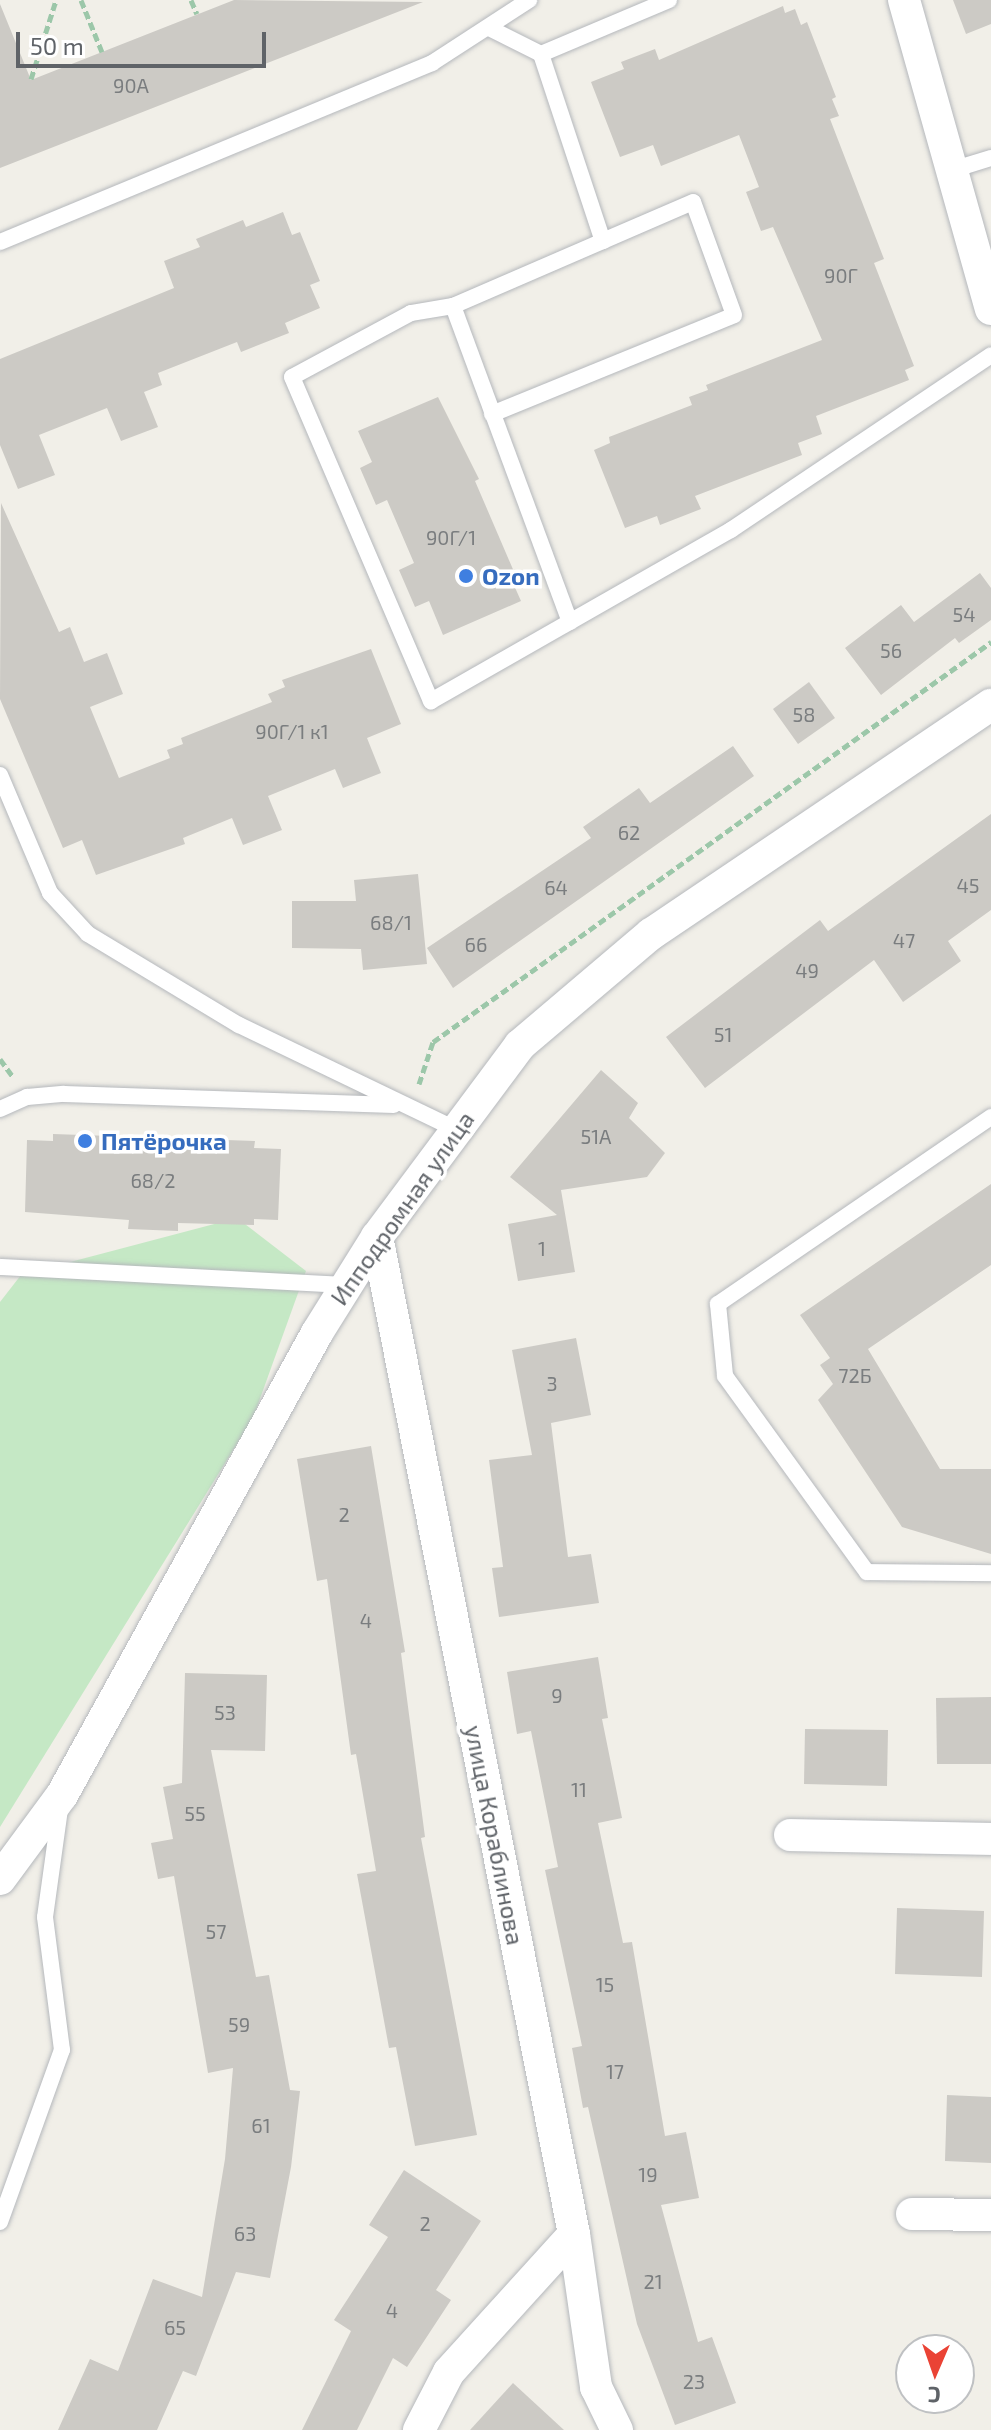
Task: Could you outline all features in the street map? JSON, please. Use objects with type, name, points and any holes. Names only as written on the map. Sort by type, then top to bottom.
[{"type":"street","points":[[904,0],[991,309]]},
{"type":"street","name":"Ипподромная улица","points":[[0,1879],[62,1795],[347,1285],[377,1237],[520,1045],[651,934],[991,705]]},
{"type":"street","name":"улица Кораблинова","points":[[377,1237],[574,2234],[596,2387],[617,2430]]},
{"type":"street","points":[[790,1835],[991,1839]]},
{"type":"street","points":[[912,2214],[991,2215]]},
{"type":"street","points":[[419,2430],[449,2372],[574,2234]]},
{"type":"lane","points":[[0,242],[432,63],[491,29],[529,0]]},
{"type":"lane","points":[[541,54],[669,0]]},
{"type":"lane","points":[[491,29],[541,54],[603,241]]},
{"type":"lane","points":[[952,170],[991,158]]},
{"type":"lane","points":[[492,414],[734,315],[693,202],[453,306],[411,313],[292,377],[431,701],[731,530],[991,355]]},
{"type":"lane","points":[[453,306],[570,622]]},
{"type":"lane","points":[[0,775],[50,893],[88,934],[239,1025],[455,1129]]},
{"type":"lane","points":[[0,1109],[27,1097],[64,1094],[407,1107]]},
{"type":"lane","points":[[991,1117],[718,1304],[725,1376],[867,1572],[991,1573]]},
{"type":"lane","points":[[0,1267],[347,1285]]},
{"type":"lane","points":[[0,2222],[62,2050],[45,1917],[62,1795]]},
{"type":"path","points":[[31,79],[56,0]]},
{"type":"path","points":[[81,0],[102,52]]},
{"type":"path","points":[[191,0],[197,14]]},
{"type":"path","points":[[407,1107],[433,1042],[991,642]]},
{"type":"green space","points":[[237,1218],[306,1271],[253,1418],[0,1827],[0,1302],[21,1275]]},
{"type":"building","points":[[234,0],[423,2],[0,168],[0,4],[31,80]]},
{"type":"building","points":[[953,0],[991,0],[991,24],[966,34]]},
{"type":"building","points":[[783,6],[785,13],[795,9],[801,25],[807,22],[836,97],[832,99],[839,116],[830,119],[884,259],[874,263],[914,366],[905,370],[909,380],[816,416],[822,434],[798,443],[802,455],[695,496],[701,509],[660,525],[657,516],[625,528],[594,450],[610,443],[609,437],[692,405],[689,397],[708,390],[706,385],[822,340],[773,227],[761,231],[746,192],[759,187],[739,135],[661,166],[653,145],[620,157],[591,82],[624,69],[621,62],[655,49],[659,60]]},
{"type":"building","points":[[283,212],[292,235],[300,232],[320,281],[310,285],[320,308],[285,323],[289,333],[241,352],[237,342],[158,373],[162,385],[144,392],[158,427],[121,441],[107,408],[39,435],[55,475],[18,489],[0,445],[0,359],[174,288],[164,261],[200,247],[196,239],[243,220],[246,227]]},
{"type":"building","points":[[438,397],[479,479],[475,481],[518,581],[513,583],[521,601],[443,635],[429,601],[415,607],[399,570],[414,563],[387,500],[376,505],[360,468],[372,462],[358,431]]},
{"type":"building","points":[[1,503],[59,632],[70,627],[84,662],[107,653],[123,694],[90,707],[119,778],[170,758],[167,750],[183,744],[181,738],[272,702],[268,694],[285,687],[282,680],[371,649],[401,724],[367,738],[381,773],[343,788],[335,769],[268,796],[282,830],[243,845],[232,818],[183,838],[185,844],[96,875],[82,840],[63,848],[0,699]]},
{"type":"building","points":[[980,573],[991,588],[991,620],[959,643],[955,638],[881,695],[845,648],[901,605],[914,622]]},
{"type":"building","points":[[809,682],[835,718],[798,744],[773,709]]},
{"type":"building","points":[[733,746],[754,776],[453,988],[427,948],[591,838],[583,827],[639,788],[650,803]]},
{"type":"building","points":[[991,814],[991,910],[948,941],[961,961],[903,1002],[874,960],[705,1088],[666,1037],[820,920],[828,931]]},
{"type":"building","points":[[418,874],[427,964],[363,970],[361,949],[292,948],[292,901],[356,901],[354,880]]},
{"type":"building","points":[[601,1070],[638,1103],[629,1118],[665,1153],[647,1177],[561,1190],[575,1272],[518,1281],[508,1224],[557,1215],[510,1177]]},
{"type":"building","points":[[53,1134],[255,1141],[254,1148],[281,1149],[278,1220],[254,1219],[254,1225],[178,1223],[178,1231],[128,1229],[129,1220],[25,1212],[27,1140],[53,1141]]},
{"type":"building","points":[[991,1184],[991,1265],[868,1349],[940,1469],[991,1469],[991,1554],[902,1527],[818,1400],[833,1384],[820,1365],[830,1358],[800,1315]]},
{"type":"building","points":[[576,1338],[591,1415],[551,1423],[568,1557],[591,1554],[599,1603],[499,1617],[492,1568],[503,1567],[489,1460],[532,1455],[512,1350]]},
{"type":"building","points":[[371,1446],[405,1652],[401,1653],[425,1837],[421,1838],[477,2135],[415,2146],[396,2047],[389,2048],[357,1874],[376,1871],[356,1754],[351,1755],[327,1579],[317,1581],[297,1459]]},
{"type":"building","points":[[598,1657],[608,1718],[602,1719],[622,1818],[598,1823],[623,1943],[632,1942],[665,2136],[686,2132],[699,2198],[661,2205],[698,2342],[712,2337],[736,2403],[675,2425],[637,2324],[588,2107],[583,2108],[572,2048],[582,2046],[545,1870],[558,1867],[531,1731],[517,1734],[507,1672]]},
{"type":"building","points":[[185,1673],[267,1675],[265,1751],[211,1750],[256,1977],[269,1975],[290,2090],[300,2091],[291,2167],[270,2278],[236,2272],[196,2376],[183,2371],[157,2430],[58,2430],[90,2359],[118,2371],[153,2279],[202,2297],[225,2159],[233,2068],[208,2073],[174,1876],[158,1879],[151,1843],[173,1839],[163,1787],[182,1783]]},
{"type":"building","points":[[991,1697],[991,1764],[937,1764],[936,1698]]},
{"type":"building","points":[[805,1729],[888,1730],[887,1786],[804,1784]]},
{"type":"building","points":[[897,1908],[984,1911],[982,1977],[895,1974]]},
{"type":"building","points":[[947,2095],[991,2097],[991,2163],[945,2161]]},
{"type":"building","points":[[404,2170],[481,2221],[436,2290],[451,2300],[407,2367],[393,2358],[357,2430],[302,2430],[351,2331],[334,2320],[388,2237],[369,2225]]},
{"type":"building","points":[[513,2383],[564,2430],[470,2430]]},
{"type":"place","name":"Ozon","points":[[466,576]]},
{"type":"place","name":"Пятёрочка","points":[[85,1141]]}]
